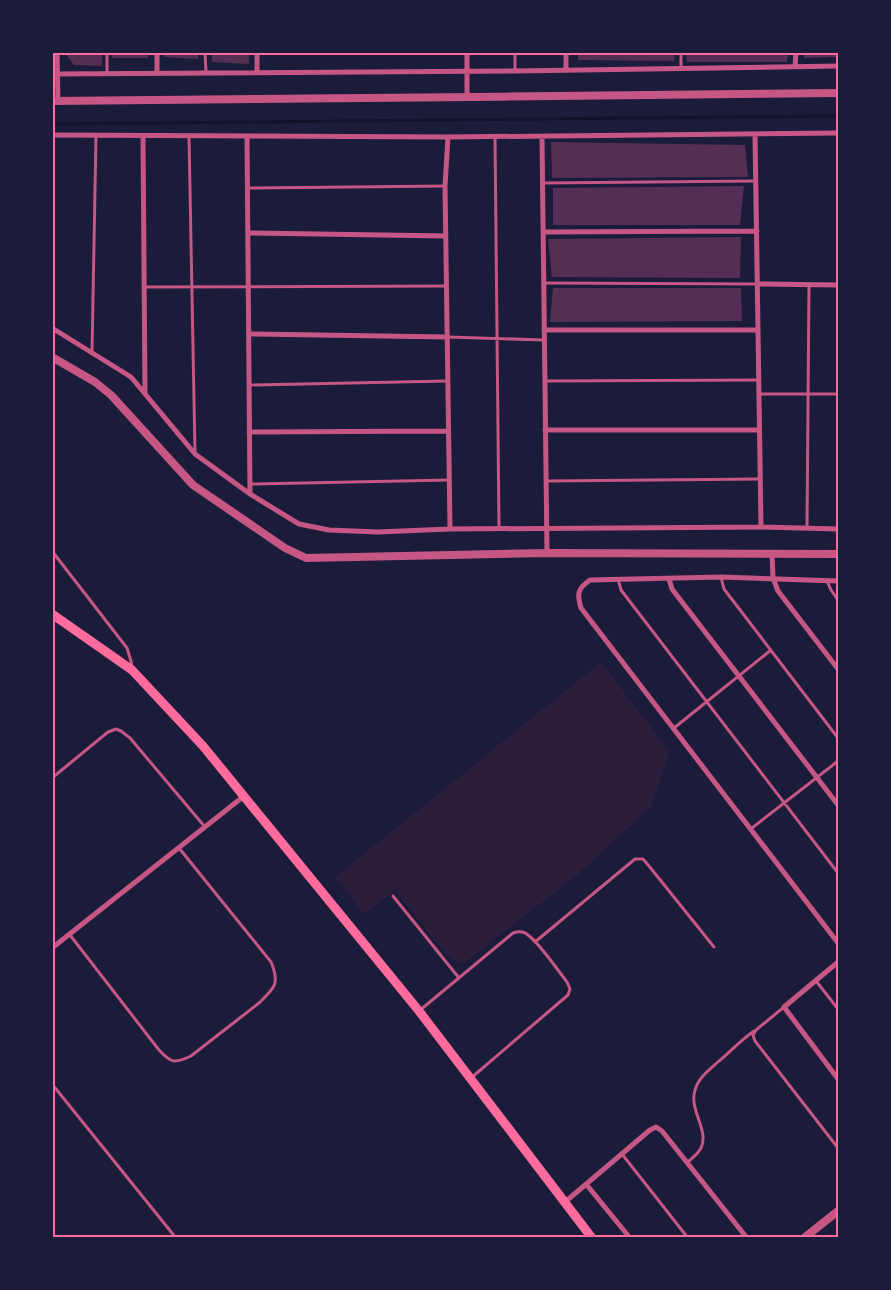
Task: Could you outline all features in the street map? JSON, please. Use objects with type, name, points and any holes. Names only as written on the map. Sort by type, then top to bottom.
[{"type":"main road","points":[[52,614],[132,670],[203,746],[419,1011],[592,1238]]},
{"type":"street","points":[[57,52],[55,101],[112,102],[467,96],[838,93]]},
{"type":"street","points":[[157,52],[157,73]]},
{"type":"street","points":[[257,52],[257,72]]},
{"type":"street","points":[[467,52],[467,96]]},
{"type":"street","points":[[566,52],[566,70]]},
{"type":"street","points":[[795,67],[796,52]]},
{"type":"street","points":[[55,74],[515,71],[838,66]]},
{"type":"street","points":[[52,136],[448,138],[838,133]]},
{"type":"street","points":[[755,134],[761,527]]},
{"type":"street","points":[[143,136],[145,393]]},
{"type":"street","points":[[248,136],[250,494]]},
{"type":"street","points":[[542,136],[547,553]]},
{"type":"street","points":[[448,138],[445,186],[450,529]]},
{"type":"street","points":[[543,232],[757,231]]},
{"type":"street","points":[[248,233],[446,236]]},
{"type":"street","points":[[757,284],[838,285]]},
{"type":"street","points":[[52,328],[131,377],[195,454],[250,494],[299,524],[329,530],[377,532],[450,529],[761,527],[838,529]]},
{"type":"street","points":[[544,330],[758,330]]},
{"type":"street","points":[[249,334],[447,338]]},
{"type":"street","points":[[52,357],[95,382],[111,394],[193,485],[295,554],[306,558],[547,553],[838,554]]},
{"type":"street","points":[[545,430],[760,430]]},
{"type":"street","points":[[249,432],[448,432]]},
{"type":"street","points":[[772,553],[773,578],[778,590],[838,669]]},
{"type":"street","points":[[838,581],[721,577],[590,580],[581,586],[578,596],[581,608],[752,828],[838,943]]},
{"type":"street","points":[[669,578],[672,589],[838,805]]},
{"type":"street","points":[[52,948],[244,796]]},
{"type":"street","points":[[838,962],[784,1007],[838,1079]]},
{"type":"street","points":[[565,1202],[650,1130],[656,1127],[662,1131],[688,1162],[747,1237]]},
{"type":"street","points":[[586,1184],[630,1238]]},
{"type":"street","points":[[804,1238],[838,1212]]},
{"type":"lane","points":[[107,52],[107,73]]},
{"type":"lane","points":[[205,52],[206,73]]},
{"type":"lane","points":[[515,52],[515,71]]},
{"type":"lane","points":[[681,52],[681,68]]},
{"type":"lane","points":[[92,352],[96,136]]},
{"type":"lane","points":[[189,136],[195,454]]},
{"type":"lane","points":[[495,137],[499,530]]},
{"type":"lane","points":[[542,183],[756,181]]},
{"type":"lane","points":[[248,188],[445,186]]},
{"type":"lane","points":[[544,283],[757,284]]},
{"type":"lane","points":[[807,528],[809,284]]},
{"type":"lane","points":[[144,287],[446,286]]},
{"type":"lane","points":[[447,338],[544,340]]},
{"type":"lane","points":[[545,381],[759,380]]},
{"type":"lane","points":[[249,385],[447,381]]},
{"type":"lane","points":[[759,394],[838,394]]},
{"type":"lane","points":[[546,480],[760,479]]},
{"type":"lane","points":[[250,484],[449,480]]},
{"type":"lane","points":[[52,551],[127,648],[132,661],[132,670]]},
{"type":"lane","points":[[721,577],[724,589],[838,738]]},
{"type":"lane","points":[[618,579],[620,590],[838,873]]},
{"type":"lane","points":[[828,581],[831,590],[838,600]]},
{"type":"lane","points":[[674,728],[771,650]]},
{"type":"lane","points":[[52,778],[108,732],[112,730],[121,731],[138,746],[205,827]]},
{"type":"lane","points":[[752,828],[838,761]]},
{"type":"lane","points":[[70,935],[159,1050],[172,1061],[179,1062],[191,1056],[259,1003],[270,994],[276,984],[277,974],[271,962],[178,848]]},
{"type":"lane","points":[[535,942],[635,858],[643,859],[714,947]]},
{"type":"lane","points":[[393,896],[459,978]]},
{"type":"lane","points":[[419,1011],[513,933],[519,931],[527,934],[535,942],[567,982],[570,989],[568,995],[471,1078]]},
{"type":"lane","points":[[816,981],[838,1010]]},
{"type":"lane","points":[[688,1162],[702,1146],[701,1129],[693,1102],[697,1084],[711,1067],[719,1062],[740,1041],[784,1007]]},
{"type":"lane","points":[[756,1030],[753,1035],[755,1041],[838,1148]]},
{"type":"lane","points":[[52,1084],[176,1238]]},
{"type":"lane","points":[[622,1154],[688,1238]]},
{"type":"shaded area","points":[[601,662],[670,751],[652,806],[575,877],[463,964],[447,955],[395,891],[364,914],[335,877]]},
{"type":"building","points":[[64,52],[102,52],[102,66],[74,65]]},
{"type":"building","points":[[112,52],[149,52],[148,58],[112,58]]},
{"type":"building","points":[[164,52],[198,52],[198,59],[164,57]]},
{"type":"building","points":[[212,52],[249,52],[249,64],[212,62]]},
{"type":"building","points":[[578,52],[675,52],[674,61],[578,60]]},
{"type":"building","points":[[686,52],[788,52],[787,62],[687,62]]},
{"type":"building","points":[[804,52],[838,52],[838,57],[804,58]]},
{"type":"building","points":[[551,142],[745,145],[748,177],[552,178]]},
{"type":"building","points":[[744,186],[740,225],[553,225],[553,188]]},
{"type":"building","points":[[741,237],[740,278],[552,277],[548,239]]},
{"type":"building","points":[[553,288],[741,288],[742,321],[550,322]]},
{"type":"waterway","points":[[52,124],[838,116]]}]
